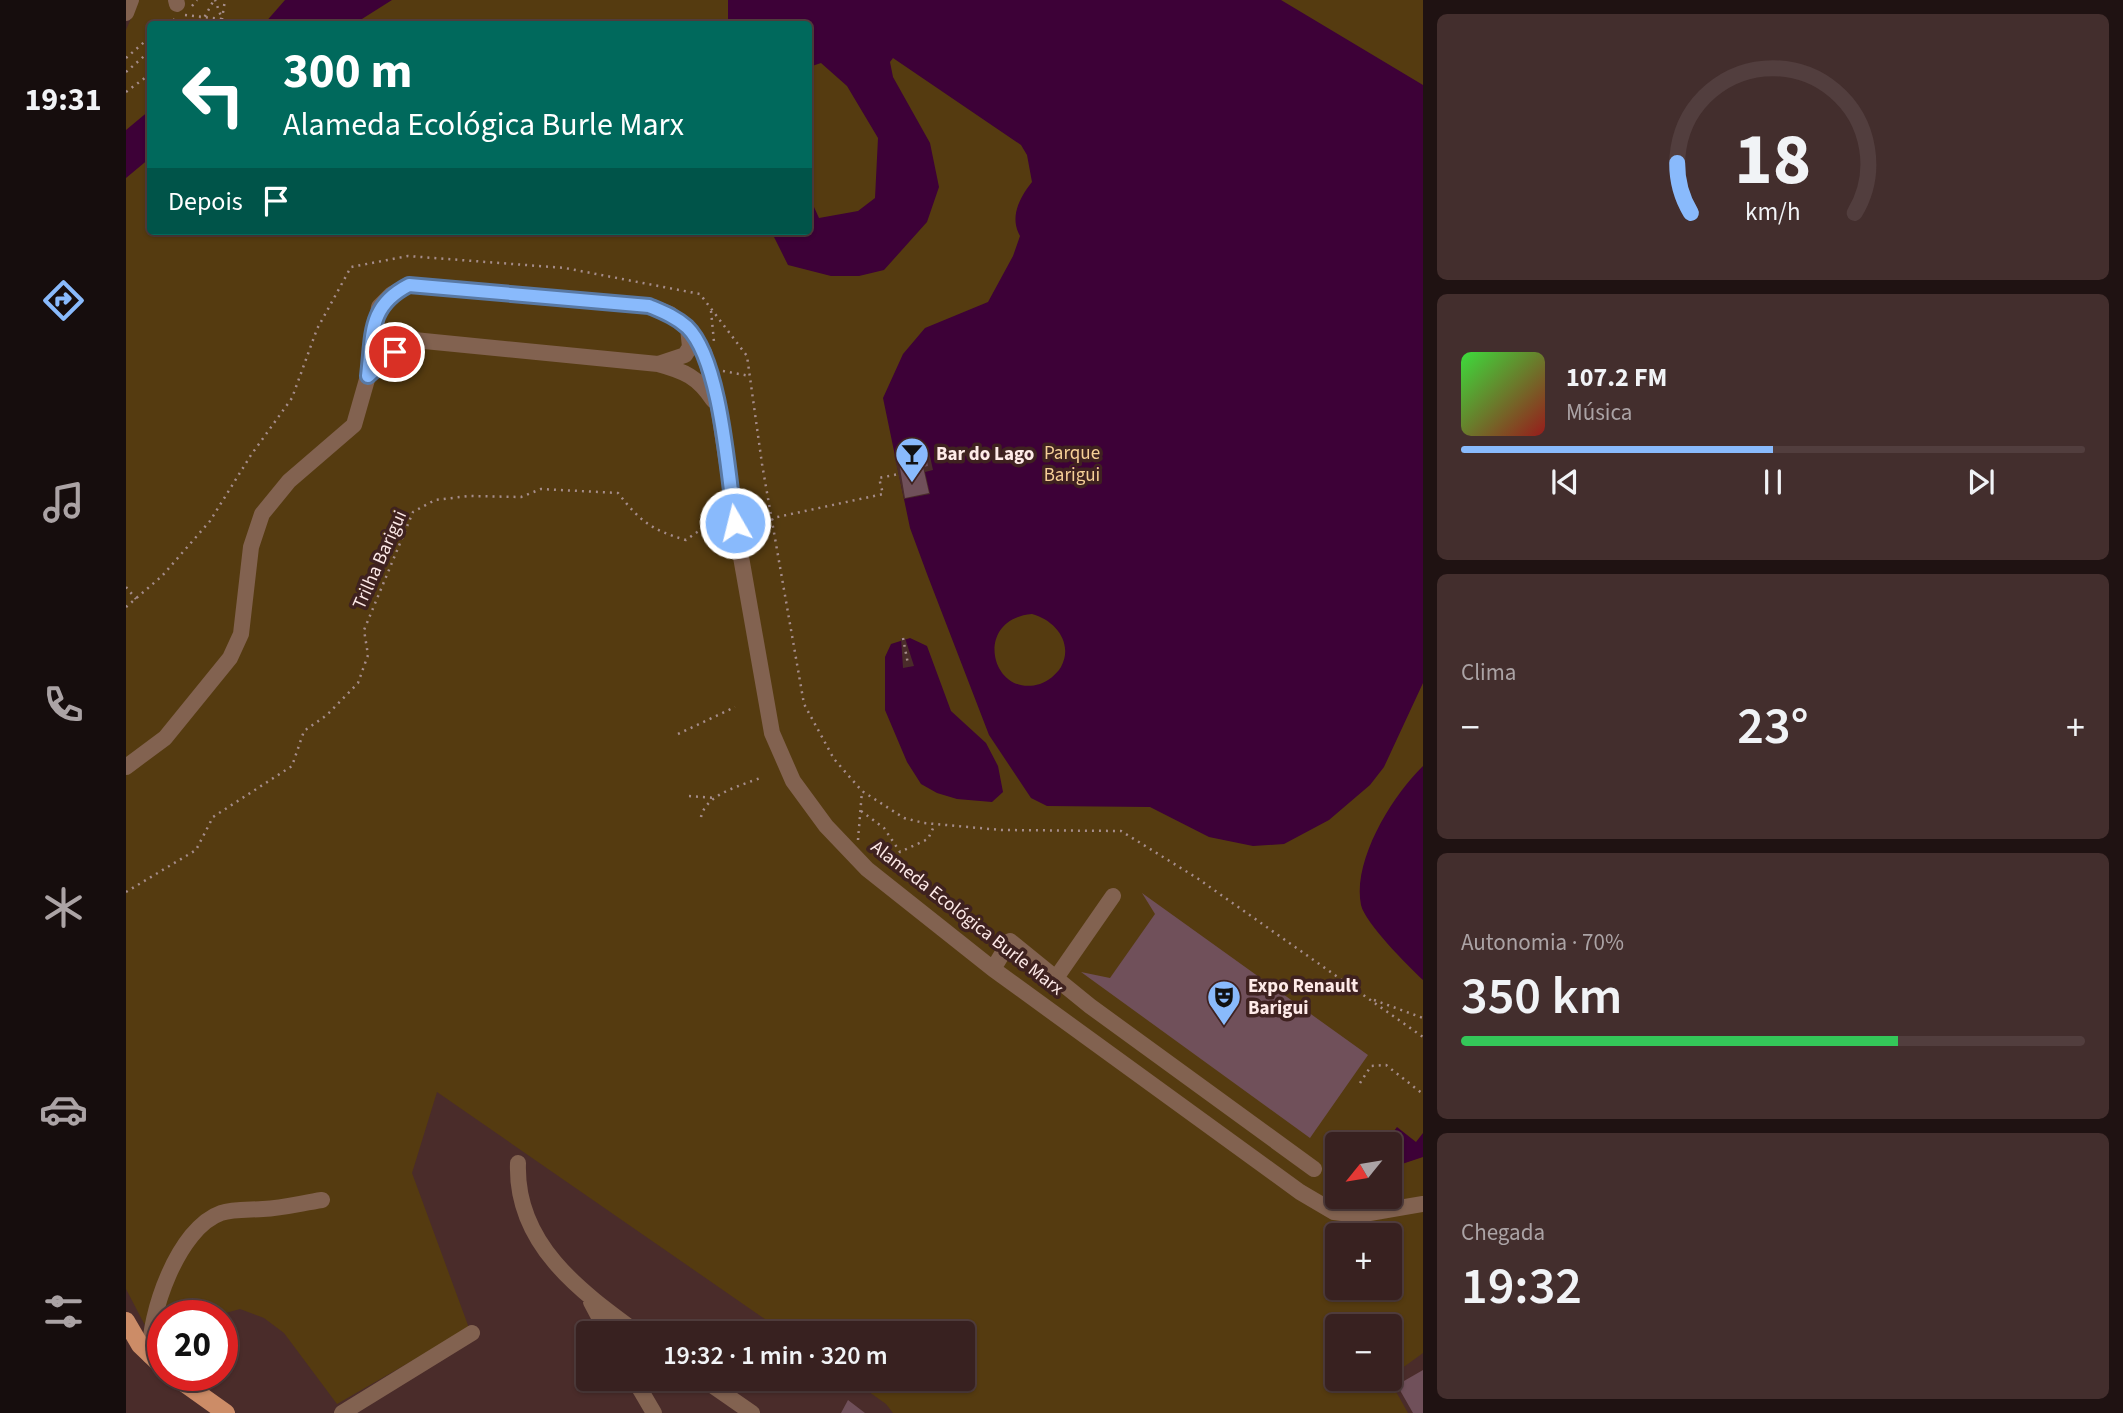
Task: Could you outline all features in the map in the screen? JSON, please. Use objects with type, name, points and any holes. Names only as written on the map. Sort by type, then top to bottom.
[{"type":"main road","points":[[126,1321],[147,1350]]},
{"type":"main road","points":[[195,1391],[226,1413]]},
{"type":"street","points":[[126,13],[131,0]]},
{"type":"street","name":"Alameda Ecológica Burle Marx","points":[[126,767],[165,738],[230,658],[241,634],[251,547],[262,514],[289,481],[354,425],[368,376],[379,307],[392,293],[409,285],[649,306],[670,314],[687,328],[704,352],[719,411],[735,523],[772,733],[793,781],[826,826],[867,869],[993,969],[1261,1165],[1334,1212],[1358,1215],[1423,1204]]},
{"type":"street","name":"Alameda Ecológica Burle Marx","points":[[375,321],[381,333],[394,338],[658,364],[687,372],[704,386],[719,411]]},
{"type":"street","points":[[658,364],[685,355],[690,347],[687,328]]},
{"type":"street","points":[[368,376],[415,339]]},
{"type":"street","points":[[1056,978],[1113,896]]},
{"type":"street","points":[[993,969],[1010,941],[1314,1170]]},
{"type":"street","points":[[1019,988],[1035,961]]},
{"type":"street","points":[[518,1163],[517,1185],[528,1224],[552,1261],[588,1297],[621,1321]]},
{"type":"street","points":[[159,1300],[178,1256],[200,1228],[223,1212],[321,1200]]},
{"type":"street","points":[[588,1297],[601,1321]]},
{"type":"street","points":[[342,1413],[472,1334]]},
{"type":"street","points":[[641,1391],[654,1413]]},
{"type":"street","points":[[721,1391],[752,1413]]},
{"type":"path","points":[[198,21],[204,18],[214,0]]},
{"type":"path","points":[[214,0],[222,19]]},
{"type":"path","points":[[220,21],[225,0]]},
{"type":"path","points":[[177,2],[183,14],[222,19]]},
{"type":"path","points":[[126,58],[147,40]]},
{"type":"path","points":[[126,72],[147,54]]},
{"type":"path","points":[[126,92],[147,76]]},
{"type":"path","points":[[126,607],[162,576],[210,521],[251,455],[292,398],[317,329],[351,267],[408,256],[565,268],[700,294],[747,356],[804,704],[834,759],[862,791],[904,818],[936,824],[1001,830],[1121,831],[1197,878],[1423,1037]]},
{"type":"path","points":[[710,307],[715,348]]},
{"type":"path","points":[[719,367],[732,375],[750,376]]},
{"type":"path","points":[[773,519],[883,494],[879,478],[899,474]]},
{"type":"path","name":"Trilha Barigui","points":[[126,892],[196,850],[213,817],[292,766],[304,731],[327,715],[358,683],[368,654],[364,630],[413,512],[435,500],[469,496],[521,497],[541,489],[618,493],[640,521],[662,533],[686,540],[707,526],[735,523]]},
{"type":"path","points":[[741,557],[760,545],[773,519]]},
{"type":"path","points":[[126,587],[136,599]]},
{"type":"path","points":[[904,638],[908,664]]},
{"type":"path","points":[[678,734],[735,707]]},
{"type":"path","points":[[701,817],[703,808],[716,798],[760,778]]},
{"type":"path","points":[[858,842],[862,791]]},
{"type":"path","points":[[689,796],[716,798]]},
{"type":"path","points":[[861,811],[884,828],[900,852],[928,839],[936,824]]},
{"type":"path","points":[[1368,998],[1423,1018]]},
{"type":"path","points":[[1360,1083],[1371,1066],[1386,1065],[1423,1094]]},
{"type":"green space","name":"Parque Barigui","points":[[139,0],[1423,0],[1423,1353],[1402,1368],[1402,1314],[1325,1314],[1325,1391],[1396,1391],[1408,1413],[893,1413],[886,1404],[868,1391],[975,1391],[975,1321],[768,1321],[437,1092],[412,1173],[469,1328],[337,1404],[284,1333],[264,1318],[238,1310],[238,1300],[147,1300],[147,1329],[126,1289],[126,30]]},
{"type":"shaded area","points":[[285,0],[392,0],[359,21],[267,21]]},
{"type":"shaded area","points":[[728,0],[1281,0],[1423,85],[1423,683],[1384,767],[1370,785],[1329,820],[1284,844],[1253,846],[1209,837],[1150,807],[1047,806],[1031,798],[989,735],[927,574],[910,528],[883,398],[903,354],[925,328],[988,302],[1013,256],[1020,236],[1016,222],[1017,208],[1032,182],[1027,155],[1021,145],[893,58],[890,62],[893,77],[930,143],[939,187],[927,222],[884,270],[859,276],[831,276],[788,265],[773,235],[812,235],[812,203],[819,218],[858,211],[875,198],[878,138],[847,86],[821,63],[812,66],[812,21],[728,21]],"holes":[[[1032,614],[1048,621],[1064,641],[1061,667],[1040,684],[1023,686],[1010,680],[1000,670],[995,656],[995,642],[1001,629],[1013,619]]]},
{"type":"shaded area","points":[[147,112],[147,160],[126,178],[126,130]]},
{"type":"shaded area","points":[[910,638],[927,646],[951,711],[986,743],[998,766],[1003,792],[992,802],[957,799],[937,793],[921,784],[907,762],[885,710],[885,657],[891,644]]},
{"type":"shaded area","points":[[1423,766],[1423,980],[1370,922],[1361,905],[1360,888],[1368,850],[1377,830],[1399,794]]},
{"type":"shaded area","points":[[1397,1127],[1416,1142],[1423,1133],[1423,1157],[1402,1164],[1402,1132],[1394,1131]]},
{"type":"pier","points":[[928,447],[933,470],[925,472],[930,494],[904,499],[894,454]]},
{"type":"pier","points":[[901,638],[905,638],[914,666],[903,668]]},
{"type":"building","points":[[925,450],[928,466],[923,467],[929,493],[905,498],[898,456]]},
{"type":"building","points":[[756,495],[761,533],[750,535],[745,496]]},
{"type":"building","points":[[1142,893],[1368,1055],[1310,1138],[1081,972],[1110,978],[1155,914]]},
{"type":"building","points":[[1423,1370],[1423,1413],[1413,1413],[1400,1391],[1402,1382]]},
{"type":"building","points":[[848,1400],[865,1413],[841,1413]]},
{"type":"place","name":"Bar do Lago","points":[[912,484]]},
{"type":"place","name":"Expo Renault Barigui","points":[[1224,1027]]},
{"type":"route","points":[[395,352],[368,376],[379,307],[392,293],[409,285],[649,306],[670,314],[687,328],[704,352],[719,411],[735,523]]}]
